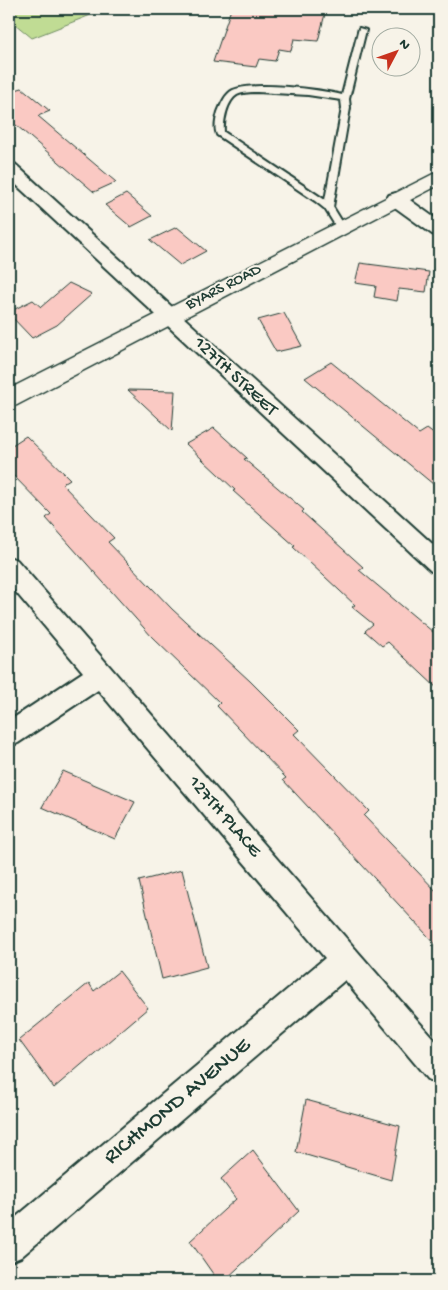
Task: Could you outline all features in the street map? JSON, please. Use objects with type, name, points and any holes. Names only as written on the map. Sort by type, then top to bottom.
[{"type":"street","name":"127TH STREET","points":[[10,170],[439,564]]},
{"type":"street","name":"BYARS ROAD","points":[[9,399],[439,177]]},
{"type":"street","points":[[396,199],[439,230]]},
{"type":"street","name":"127TH PLACE","points":[[9,567],[439,1068]]},
{"type":"street","points":[[9,735],[101,674]]},
{"type":"street","name":"RICHMOND AVENUE","points":[[9,1245],[347,959]]},
{"type":"lane","points":[[328,207],[346,108],[345,99],[362,30]]},
{"type":"lane","points":[[341,228],[328,207],[220,133],[219,128],[229,97],[242,90],[332,95],[345,99]]},
{"type":"green space","points":[[9,9],[106,9],[32,38],[9,19]]},
{"type":"building","points":[[231,9],[295,9],[295,11],[325,14],[318,41],[294,39],[291,51],[279,49],[275,61],[259,59],[256,67],[213,62]]},
{"type":"building","points":[[22,88],[50,111],[38,116],[116,182],[94,192],[16,125],[9,128],[9,92]]},
{"type":"building","points":[[126,194],[152,216],[131,227],[105,205]]},
{"type":"building","points":[[177,227],[206,251],[180,265],[150,240]]},
{"type":"building","points":[[360,263],[429,272],[426,292],[399,289],[397,301],[374,297],[376,286],[355,283]]},
{"type":"building","points":[[69,283],[92,294],[57,325],[32,338],[9,314],[9,312],[33,300],[41,307]]},
{"type":"building","points":[[284,313],[302,346],[276,352],[258,320]]},
{"type":"building","points":[[331,362],[419,434],[427,429],[439,438],[439,489],[305,378]]},
{"type":"building","points":[[128,390],[175,391],[172,431]]},
{"type":"building","points":[[214,428],[247,458],[244,459],[304,510],[302,512],[363,567],[359,570],[439,637],[439,690],[388,642],[382,646],[365,631],[373,624],[352,607],[355,605],[293,547],[295,546],[233,491],[235,490],[186,444]]},
{"type":"building","points":[[26,436],[70,479],[62,484],[114,538],[108,542],[172,609],[250,681],[299,730],[294,734],[369,811],[364,816],[439,894],[439,948],[283,780],[286,778],[217,706],[220,703],[152,637],[46,518],[51,514],[9,471],[9,447]]},
{"type":"building","points":[[63,771],[135,802],[115,839],[42,807]]},
{"type":"building","points":[[182,870],[207,967],[162,979],[139,881]]},
{"type":"building","points":[[119,971],[148,1008],[54,1088],[19,1040],[89,983],[94,991]]},
{"type":"building","points":[[306,1100],[400,1126],[391,1180],[296,1152]]},
{"type":"building","points":[[253,1150],[299,1211],[224,1281],[218,1281],[190,1241],[236,1199],[221,1179]]}]
